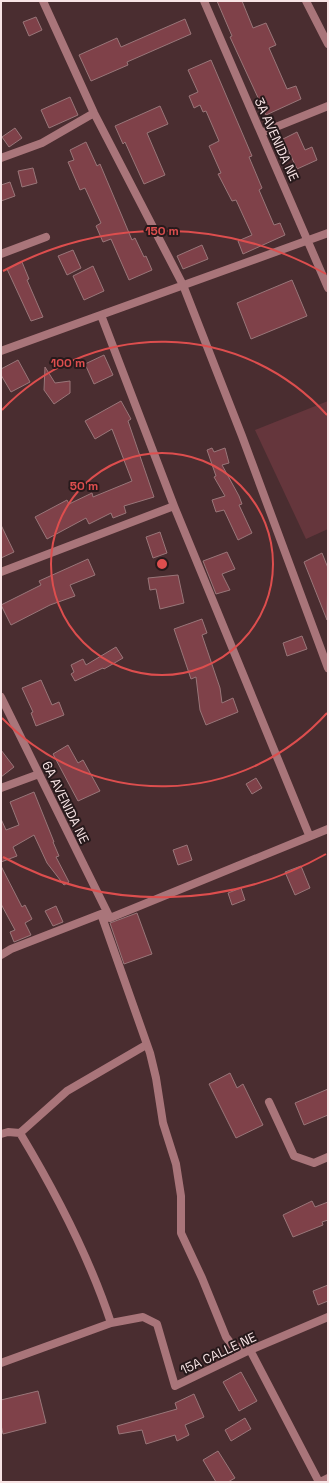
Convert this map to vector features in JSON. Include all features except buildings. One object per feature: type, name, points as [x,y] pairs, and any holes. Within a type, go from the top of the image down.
[{"type":"street","points":[[43,1],[94,113],[183,285],[242,436],[328,668]]},
{"type":"street","name":"3A AVENIDA NE","points":[[204,1],[328,288]]},
{"type":"street","points":[[306,1],[328,44]]},
{"type":"street","points":[[261,133],[328,106]]},
{"type":"street","points":[[1,158],[42,143],[94,113]]},
{"type":"street","points":[[1,351],[328,233]]},
{"type":"street","points":[[1,254],[46,237]]},
{"type":"street","points":[[101,314],[174,506],[310,835]]},
{"type":"street","points":[[1,572],[174,506]]},
{"type":"street","name":"6A AVENIDA NE","points":[[1,696],[110,918]]},
{"type":"street","points":[[1,788],[39,774]]},
{"type":"street","points":[[1,955],[11,949],[101,914],[110,918],[310,835],[328,829]]},
{"type":"street","points":[[101,914],[150,1053],[156,1078],[162,1123],[176,1164],[181,1196],[181,1233],[202,1278],[226,1337],[232,1345],[250,1350],[319,1482],[328,1478]]},
{"type":"street","points":[[1,1134],[8,1132],[20,1133],[67,1091],[146,1045]]},
{"type":"street","points":[[269,1102],[294,1156],[314,1163],[328,1157]]},
{"type":"street","points":[[20,1133],[49,1181],[77,1238],[111,1323]]},
{"type":"street","name":"15A CALLE NE","points":[[1,1363],[111,1323],[143,1318],[157,1324],[175,1386],[250,1350],[328,1317]]},
{"type":"shaded area","points":[[328,401],[328,529],[306,539],[255,430]]}]
